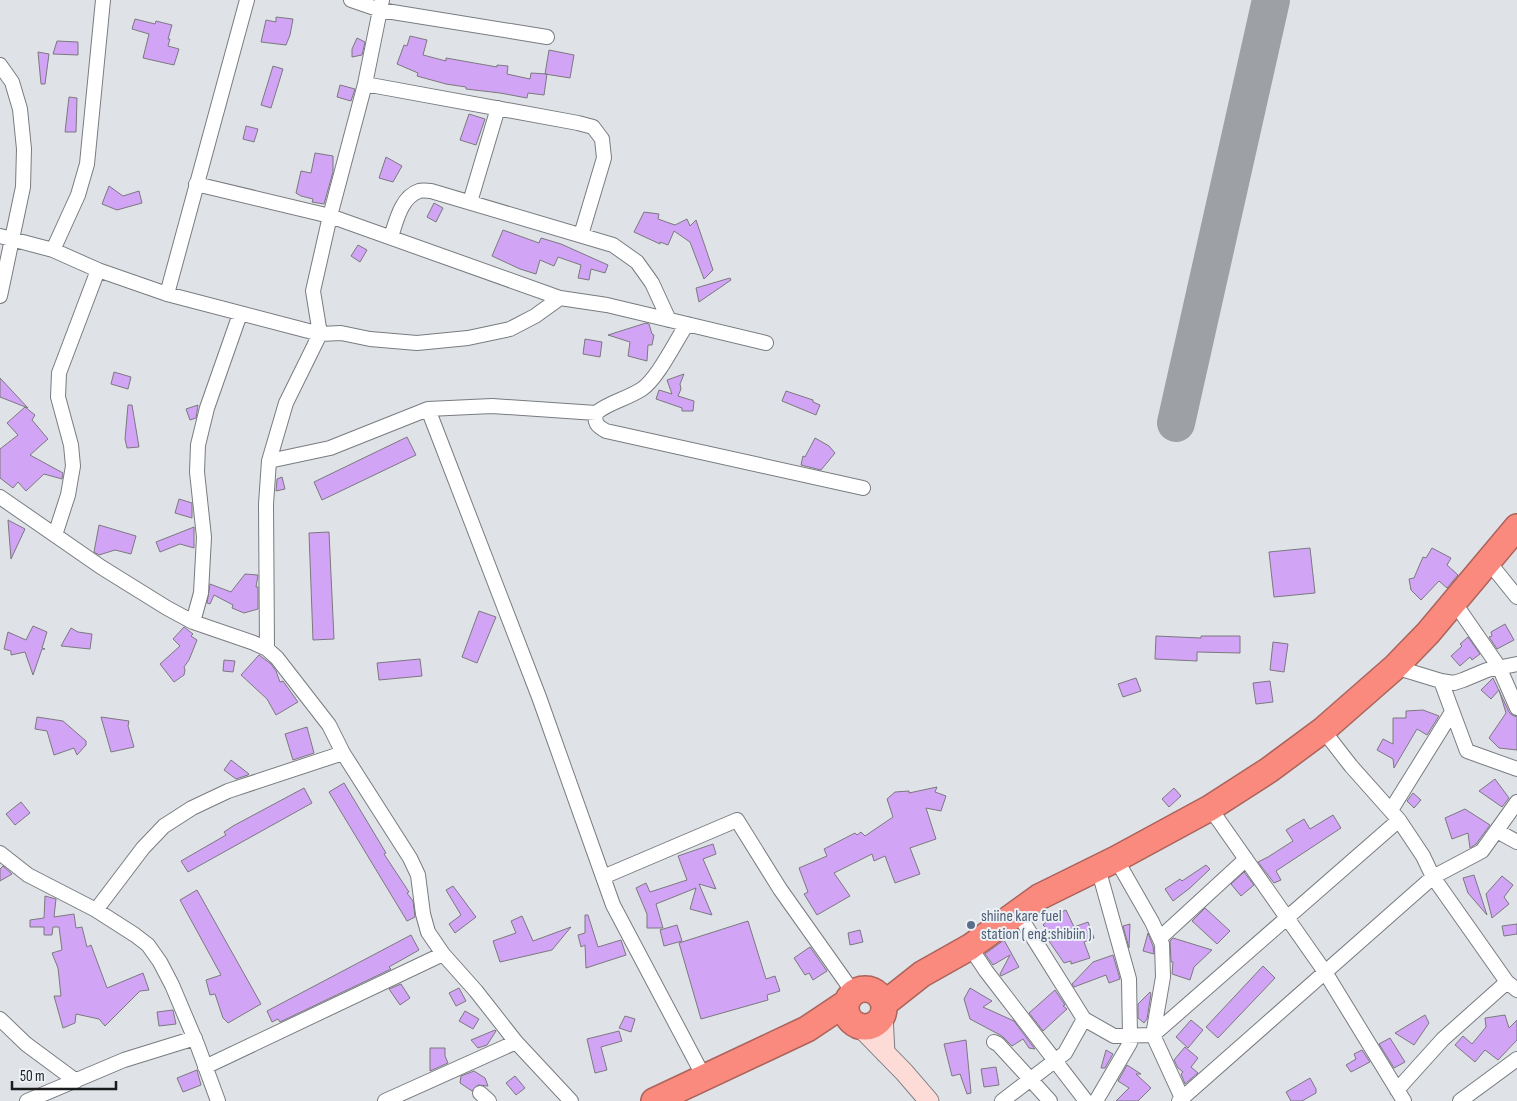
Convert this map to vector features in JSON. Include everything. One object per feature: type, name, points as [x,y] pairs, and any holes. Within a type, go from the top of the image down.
[{"type":"highway","points":[[662,1100],[808,1029],[864,1008],[970,946],[1038,897],[1107,864],[1210,808],[1269,770],[1323,730],[1395,667],[1428,633],[1517,528]]},
{"type":"street","points":[[53,250],[78,195],[87,164],[103,0]]},
{"type":"street","points":[[167,294],[246,0]]},
{"type":"street","points":[[351,0],[547,37]]},
{"type":"street","points":[[267,649],[266,504],[270,461],[286,403],[320,334],[313,291],[330,216],[365,84],[381,5]]},
{"type":"street","points":[[0,65],[12,82],[20,109],[24,149],[23,187],[6,238],[0,296]]},
{"type":"street","points":[[365,84],[593,127],[602,139],[604,158],[581,235]]},
{"type":"street","points":[[470,202],[498,108]]},
{"type":"street","points":[[196,184],[330,216],[560,298],[607,305],[766,344]]},
{"type":"street","points":[[390,237],[400,210],[408,198],[420,191],[431,191],[581,235],[613,246],[637,262],[652,283],[669,320]]},
{"type":"street","points":[[6,238],[53,250],[98,270],[167,294],[320,334],[340,333],[370,339],[417,343],[468,338],[510,329],[535,316],[560,298]]},
{"type":"street","points":[[55,535],[68,495],[73,466],[71,446],[58,397],[59,373],[98,270]]},
{"type":"street","points":[[193,622],[201,593],[204,537],[197,472],[198,445],[207,408],[240,314]]},
{"type":"street","points":[[687,324],[650,383],[629,397],[602,408],[596,413],[595,420],[598,427],[606,431],[863,488]]},
{"type":"street","points":[[270,461],[330,448],[428,409],[492,406],[596,413]]},
{"type":"street","points":[[428,409],[539,697],[613,905],[704,1078]]},
{"type":"street","points":[[0,497],[102,567],[193,622],[267,649],[288,670],[329,725],[343,753],[410,858],[418,875],[423,914],[428,932],[443,954],[476,991],[516,1042],[571,1101]]},
{"type":"street","points":[[1488,561],[1517,598]]},
{"type":"street","points":[[1454,602],[1499,667],[1517,708]]},
{"type":"street","points":[[1395,667],[1454,683],[1476,673],[1517,664]]},
{"type":"street","points":[[1441,681],[1467,751],[1517,769]]},
{"type":"street","points":[[1017,912],[1084,1019],[1114,1036],[1153,1035],[1287,918],[1395,815],[1452,712]]},
{"type":"street","points":[[1210,808],[1325,972],[1401,1095],[1443,1038],[1512,986],[1433,877],[1423,856],[1395,815],[1351,766],[1323,730]]},
{"type":"street","points":[[96,910],[143,848],[164,826],[192,808],[228,791],[343,753]]},
{"type":"street","points":[[1107,864],[1160,938],[1162,944],[1163,977],[1153,1035],[1180,1099],[1433,877],[1482,851],[1517,802]]},
{"type":"street","points":[[603,877],[737,820],[780,889],[864,1008],[885,1053],[928,1101]]},
{"type":"street","points":[[1497,831],[1517,842]]},
{"type":"street","points":[[0,853],[28,875],[96,910],[134,935],[152,951],[172,985],[195,1038],[218,1101]]},
{"type":"street","points":[[1160,938],[1246,858]]},
{"type":"street","points":[[1096,1101],[1130,1043],[1129,979],[1107,864]]},
{"type":"street","points":[[970,946],[986,971],[1086,1101]]},
{"type":"street","points":[[205,1067],[443,954]]},
{"type":"street","points":[[0,1019],[26,1044],[76,1081]]},
{"type":"street","points":[[1002,1101],[1065,1053],[1084,1019]]},
{"type":"street","points":[[27,1101],[124,1060],[195,1038]]},
{"type":"street","points":[[385,1101],[516,1042]]},
{"type":"street","points":[[994,1042],[998,1044],[1050,1101]]},
{"type":"street","points":[[1460,1101],[1517,1059]]},
{"type":"building","points":[[276,17],[293,19],[286,45],[261,42],[266,20],[276,22]]},
{"type":"building","points":[[135,19],[155,24],[156,21],[172,25],[168,46],[179,49],[174,65],[143,58],[149,34],[132,29]]},
{"type":"building","points":[[410,36],[427,40],[423,55],[446,61],[446,58],[497,67],[497,65],[508,66],[507,74],[530,79],[531,73],[547,74],[544,95],[528,93],[527,98],[466,89],[466,87],[417,76],[418,73],[397,64],[404,45],[407,46]]},
{"type":"building","points":[[357,38],[365,42],[362,55],[352,57],[352,49]]},
{"type":"building","points":[[57,41],[78,42],[78,55],[53,54]]},
{"type":"building","points":[[549,50],[574,55],[570,78],[545,74]]},
{"type":"building","points":[[38,52],[49,54],[45,84],[41,84]]},
{"type":"building","points":[[273,66],[283,69],[271,108],[261,105]]},
{"type":"building","points":[[340,85],[355,89],[351,101],[337,97]]},
{"type":"building","points":[[69,97],[77,98],[76,132],[65,132]]},
{"type":"building","points":[[469,114],[485,119],[476,145],[460,140]]},
{"type":"building","points":[[246,126],[258,129],[254,142],[243,139]]},
{"type":"building","points":[[315,153],[333,156],[333,172],[324,204],[312,202],[313,199],[296,193],[301,171],[311,173]]},
{"type":"building","points":[[386,157],[402,166],[393,182],[379,178]]},
{"type":"building","points":[[109,186],[123,196],[139,191],[142,203],[117,210],[102,204]]},
{"type":"building","points":[[434,203],[443,208],[436,222],[427,217]]},
{"type":"building","points":[[644,212],[659,214],[658,219],[675,225],[687,219],[690,226],[696,220],[713,270],[704,279],[690,242],[674,231],[668,245],[660,242],[660,244],[634,232]]},
{"type":"building","points":[[503,230],[539,243],[541,238],[561,244],[608,265],[605,273],[591,269],[589,280],[578,278],[581,265],[558,257],[554,266],[540,260],[536,274],[520,269],[492,256]]},
{"type":"building","points":[[358,245],[367,250],[360,262],[351,256]]},
{"type":"building","points":[[730,278],[731,280],[699,302],[696,288]]},
{"type":"building","points":[[646,323],[649,324],[654,335],[652,345],[648,345],[647,361],[628,356],[630,342],[608,335]]},
{"type":"building","points":[[585,339],[602,342],[600,357],[583,354]]},
{"type":"building","points":[[114,372],[131,377],[128,389],[111,384]]},
{"type":"building","points":[[684,374],[678,396],[694,401],[693,411],[682,411],[682,408],[656,399],[659,390],[672,394],[667,380]]},
{"type":"building","points":[[0,378],[28,408],[0,397]]},
{"type":"building","points":[[786,391],[813,400],[813,402],[820,405],[816,415],[782,401]]},
{"type":"building","points":[[128,405],[132,405],[139,447],[127,448],[125,439]]},
{"type":"building","points":[[198,405],[196,418],[190,420],[186,409]]},
{"type":"building","points":[[25,407],[35,415],[32,420],[48,439],[30,455],[63,473],[62,479],[44,474],[26,491],[18,482],[13,488],[0,478],[0,449],[18,435],[7,423]]},
{"type":"building","points":[[407,437],[416,455],[322,500],[314,482]]},
{"type":"building","points":[[815,438],[829,446],[835,453],[821,470],[801,465],[803,456],[805,457]]},
{"type":"building","points":[[282,477],[285,489],[276,491],[277,479]]},
{"type":"building","points":[[179,499],[192,503],[192,518],[175,513]]},
{"type":"building","points":[[8,520],[25,529],[11,559]]},
{"type":"building","points":[[99,525],[136,536],[131,554],[115,550],[99,555],[94,552]]},
{"type":"building","points":[[194,527],[194,548],[180,544],[160,552],[156,542]]},
{"type":"building","points":[[329,532],[334,639],[313,640],[309,533]]},
{"type":"building","points":[[1310,548],[1315,593],[1274,597],[1269,552]]},
{"type":"building","points":[[1432,548],[1451,558],[1447,565],[1458,575],[1447,588],[1439,581],[1421,600],[1411,590],[1409,579],[1414,578],[1423,557],[1426,558]]},
{"type":"building","points":[[245,574],[258,575],[256,587],[258,587],[258,609],[244,613],[232,608],[233,605],[214,595],[210,604],[207,603],[210,584],[231,592]]},
{"type":"building","points":[[479,611],[496,617],[477,663],[462,657]]},
{"type":"building","points":[[1505,624],[1514,640],[1497,649],[1489,637],[1492,636],[1491,632]]},
{"type":"building","points":[[33,626],[47,632],[42,648],[45,649],[42,649],[33,675],[25,652],[11,655],[11,651],[4,649],[8,632],[26,640]]},
{"type":"building","points":[[184,627],[197,640],[184,667],[184,675],[174,682],[160,664],[180,646],[173,639]]},
{"type":"building","points":[[71,628],[78,632],[92,634],[90,649],[61,646]]},
{"type":"building","points":[[1156,636],[1201,638],[1201,636],[1240,636],[1240,653],[1197,652],[1197,661],[1155,659]]},
{"type":"building","points":[[1468,637],[1480,654],[1472,660],[1470,657],[1460,666],[1451,656],[1462,646],[1460,644]]},
{"type":"building","points":[[1273,642],[1288,644],[1284,672],[1270,670]]},
{"type":"building","points":[[259,655],[271,664],[280,682],[283,681],[298,702],[276,715],[267,699],[241,675]]},
{"type":"building","points":[[420,659],[422,676],[379,680],[377,663]]},
{"type":"building","points":[[224,660],[235,661],[233,672],[223,671]]},
{"type":"building","points":[[1136,678],[1141,691],[1123,697],[1118,684]]},
{"type":"building","points":[[1493,678],[1499,690],[1491,699],[1481,690]]},
{"type":"building","points":[[1270,681],[1273,702],[1256,704],[1253,683]]},
{"type":"building","points":[[1500,692],[1509,712],[1517,717],[1517,750],[1499,748],[1489,738],[1506,713]]},
{"type":"building","points":[[1423,710],[1439,716],[1427,735],[1417,729],[1394,768],[1393,759],[1377,750],[1383,739],[1393,744],[1393,718],[1406,718],[1406,711]]},
{"type":"building","points":[[37,717],[63,721],[86,741],[86,745],[77,755],[74,748],[54,755],[47,731],[35,729]]},
{"type":"building","points":[[101,717],[129,721],[128,726],[134,747],[111,752]]},
{"type":"building","points":[[307,727],[314,753],[293,760],[285,734]]},
{"type":"building","points":[[231,760],[249,774],[236,779],[224,770]]},
{"type":"building","points":[[1495,779],[1509,798],[1502,807],[1479,791]]},
{"type":"building","points":[[344,783],[386,853],[384,854],[409,892],[407,893],[413,901],[415,917],[407,921],[329,792]]},
{"type":"building","points":[[937,787],[935,792],[946,796],[941,811],[926,808],[936,839],[910,848],[920,874],[895,883],[885,856],[874,861],[872,854],[834,873],[850,896],[817,915],[804,894],[808,892],[799,868],[827,856],[824,849],[855,833],[857,835],[861,832],[865,836],[893,817],[887,799],[895,792],[909,791],[909,793]]},
{"type":"building","points":[[304,788],[312,803],[188,872],[181,861],[226,835],[224,832],[233,826]]},
{"type":"building","points":[[1174,788],[1181,796],[1169,807],[1162,799]]},
{"type":"building","points":[[1413,793],[1421,800],[1414,808],[1407,801]]},
{"type":"building","points":[[21,802],[30,813],[15,825],[6,814]]},
{"type":"building","points":[[1465,809],[1490,825],[1476,844],[1470,848],[1468,833],[1452,839],[1445,818]]},
{"type":"building","points":[[1333,815],[1341,828],[1276,871],[1281,880],[1274,883],[1258,862],[1293,841],[1286,830],[1304,819],[1310,829]]},
{"type":"building","points":[[713,844],[716,854],[703,859],[716,889],[699,884],[712,915],[690,909],[696,888],[656,904],[663,928],[647,928],[647,914],[636,888],[646,883],[650,892],[687,880],[678,856]]},
{"type":"building","points":[[1206,865],[1210,869],[1173,901],[1165,889],[1180,879],[1182,881]]},
{"type":"building","points":[[3,866],[12,874],[0,881],[0,869]]},
{"type":"building","points":[[1244,872],[1254,885],[1241,896],[1231,884]]},
{"type":"building","points":[[1474,875],[1487,915],[1468,893],[1463,878]]},
{"type":"building","points":[[1502,876],[1513,885],[1504,897],[1509,904],[1492,918],[1486,894]]},
{"type":"building","points":[[453,886],[476,917],[455,933],[449,924],[461,915],[446,890]]},
{"type":"building","points":[[197,890],[261,1004],[228,1023],[223,1018],[215,994],[210,995],[206,980],[221,975],[180,900]]},
{"type":"building","points":[[45,896],[56,899],[54,917],[74,914],[76,928],[82,927],[87,947],[91,945],[107,988],[143,973],[149,990],[140,991],[105,1026],[99,1019],[76,1014],[75,1023],[63,1028],[54,996],[61,996],[58,968],[52,953],[62,950],[59,927],[53,927],[52,935],[44,935],[44,927],[30,927],[30,920],[44,918]]},
{"type":"building","points":[[1205,908],[1230,931],[1217,944],[1192,921]]},
{"type":"building","points":[[1066,910],[1074,927],[1088,922],[1094,938],[1084,942],[1090,958],[1071,964],[1071,961],[1064,963],[1049,941],[1055,936],[1043,925],[1050,917]]},
{"type":"building","points":[[585,915],[588,915],[598,947],[621,940],[626,955],[586,968],[585,945],[581,947],[578,935],[585,933]]},
{"type":"building","points":[[522,916],[533,941],[571,927],[552,950],[500,962],[493,941],[516,933],[511,921]]},
{"type":"building","points":[[748,921],[766,979],[775,976],[780,991],[767,995],[768,1000],[701,1019],[679,943]]},
{"type":"building","points":[[1130,924],[1129,948],[1123,926]]},
{"type":"building","points":[[1517,924],[1517,934],[1504,936],[1502,926]]},
{"type":"building","points":[[677,925],[682,941],[664,946],[660,930]]},
{"type":"building","points":[[860,930],[863,942],[850,945],[848,933]]},
{"type":"building","points":[[1148,933],[1153,946],[1154,954],[1143,951]]},
{"type":"building","points":[[411,935],[419,950],[389,967],[391,969],[280,1022],[278,1019],[272,1022],[267,1011]]},
{"type":"building","points":[[1173,938],[1212,950],[1194,967],[1190,980],[1172,974],[1173,962],[1171,962],[1170,941]]},
{"type":"building","points":[[1004,940],[1019,967],[1001,976],[1000,974],[1010,955],[993,965],[985,954]]},
{"type":"building","points":[[810,947],[827,971],[813,980],[809,973],[805,975],[794,958]]},
{"type":"building","points":[[1113,955],[1120,979],[1109,983],[1106,975],[1074,987],[1072,984],[1093,962]]},
{"type":"building","points":[[1263,966],[1275,978],[1218,1038],[1206,1027]]},
{"type":"building","points":[[401,984],[410,998],[400,1005],[389,989]]},
{"type":"building","points":[[459,988],[466,1001],[456,1006],[449,993]]},
{"type":"building","points":[[970,988],[992,1001],[983,1007],[1014,1021],[1035,1049],[1029,1048],[1023,1039],[1012,1046],[1002,1036],[970,1019],[964,999]]},
{"type":"building","points":[[1055,990],[1065,1005],[1063,1006],[1067,1009],[1043,1031],[1029,1013]]},
{"type":"building","points":[[1150,992],[1147,1019],[1144,1023],[1138,1018],[1138,1004]]},
{"type":"building","points":[[173,1010],[176,1024],[159,1026],[157,1012]]},
{"type":"building","points":[[465,1011],[479,1019],[473,1029],[459,1021]]},
{"type":"building","points":[[1425,1015],[1429,1023],[1414,1045],[1395,1033]]},
{"type":"building","points":[[1505,1015],[1509,1028],[1517,1020],[1517,1040],[1498,1060],[1485,1050],[1475,1062],[1455,1045],[1463,1036],[1472,1044],[1486,1027],[1485,1018]]},
{"type":"building","points":[[625,1016],[635,1019],[631,1032],[619,1028]]},
{"type":"building","points":[[1191,1020],[1203,1030],[1188,1048],[1176,1037]]},
{"type":"building","points":[[495,1030],[487,1045],[478,1048],[471,1040]]},
{"type":"building","points":[[619,1031],[622,1041],[601,1047],[607,1070],[595,1073],[587,1039]]},
{"type":"building","points":[[1390,1038],[1405,1062],[1394,1068],[1379,1044]]},
{"type":"building","points":[[966,1040],[971,1093],[967,1094],[960,1074],[952,1076],[944,1044]]},
{"type":"building","points":[[1185,1047],[1198,1058],[1191,1067],[1198,1073],[1185,1084],[1181,1074],[1183,1072],[1178,1068],[1174,1060]]},
{"type":"building","points":[[430,1048],[445,1048],[445,1056],[448,1063],[430,1071]]},
{"type":"building","points":[[1106,1050],[1113,1054],[1105,1068],[1101,1068]]},
{"type":"building","points":[[1362,1050],[1370,1062],[1351,1072],[1346,1065],[1356,1059],[1354,1054]]},
{"type":"building","points":[[1127,1065],[1141,1074],[1136,1074],[1151,1088],[1138,1101],[1116,1101],[1129,1088],[1118,1081]]},
{"type":"building","points":[[996,1067],[999,1085],[984,1087],[981,1069]]},
{"type":"building","points":[[197,1070],[201,1085],[183,1092],[177,1078]]},
{"type":"building","points":[[474,1071],[485,1078],[488,1086],[478,1085],[472,1091],[460,1083],[461,1076]]},
{"type":"building","points":[[515,1076],[525,1088],[516,1095],[506,1083]]},
{"type":"building","points":[[1310,1078],[1316,1093],[1302,1101],[1291,1101],[1286,1092]]},
{"type":"taxiway","points":[[1176,423],[1271,0]]},
{"type":"place","name":"shiine kare fuel station ( eng:shibiin )","points":[[971,925]]}]
